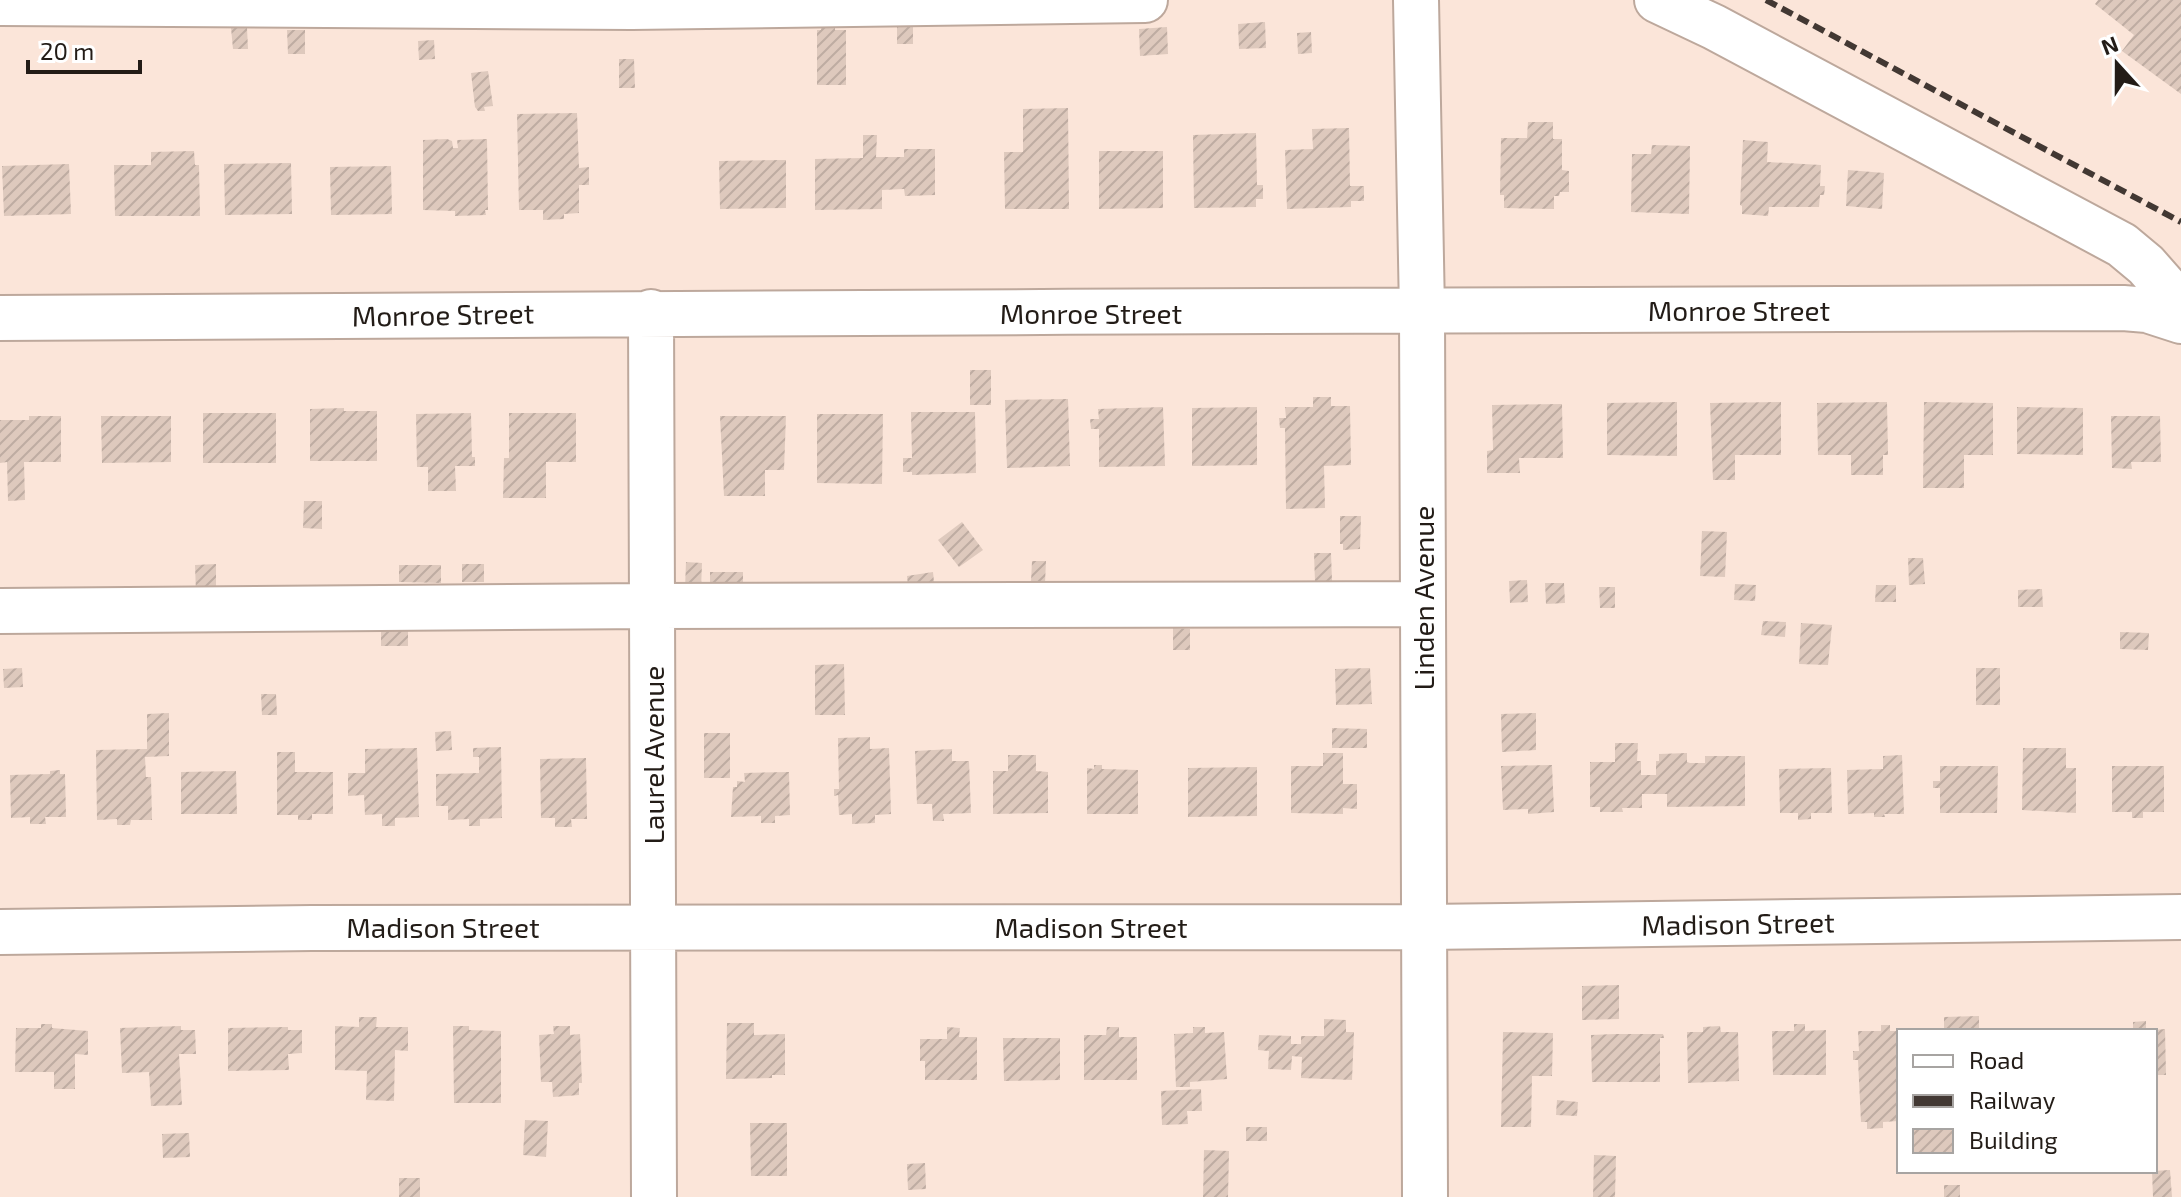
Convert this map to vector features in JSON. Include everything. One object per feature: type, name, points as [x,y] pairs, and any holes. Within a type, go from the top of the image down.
[{"type":"street","points":[[0,3],[632,7],[1145,0]]},
{"type":"street","name":"Linden Avenue","points":[[1416,0],[1422,311],[1425,1197]]},
{"type":"street","points":[[1657,0],[1714,27],[2122,245],[2146,265],[2181,305]]},
{"type":"street","name":"Monroe Street","points":[[0,318],[651,312],[2123,308],[2147,310],[2181,321]]},
{"type":"street","name":"Laurel Avenue","points":[[651,312],[654,1197]]},
{"type":"street","points":[[0,611],[1423,604]]},
{"type":"street","name":"Madison Street","points":[[0,932],[653,927],[1424,927],[2181,917]]},
{"type":"building","points":[[2098,0],[2181,0],[2181,94],[2122,51],[2134,35],[2095,4]]},
{"type":"building","points":[[821,16],[835,17],[835,30],[846,30],[846,85],[817,85],[817,30],[821,30]]},
{"type":"building","points":[[913,22],[913,44],[897,44],[897,23]]},
{"type":"building","points":[[1265,22],[1266,48],[1239,49],[1238,24]]},
{"type":"building","points":[[1167,27],[1168,54],[1140,56],[1139,29]]},
{"type":"building","points":[[231,28],[247,28],[248,49],[233,49]]},
{"type":"building","points":[[287,30],[305,30],[305,54],[288,54]]},
{"type":"building","points":[[1311,32],[1312,53],[1298,54],[1297,33]]},
{"type":"building","points":[[434,40],[435,59],[419,60],[418,41]]},
{"type":"building","points":[[619,59],[634,59],[635,88],[619,88]]},
{"type":"building","points":[[488,71],[493,106],[478,111],[471,73]]},
{"type":"building","points":[[1068,108],[1069,209],[1005,209],[1004,152],[1023,152],[1023,109]]},
{"type":"building","points":[[577,113],[579,168],[589,167],[589,185],[579,185],[579,213],[564,214],[564,219],[543,220],[543,210],[519,210],[517,114]]},
{"type":"building","points":[[1528,122],[1553,122],[1553,139],[1562,139],[1562,170],[1569,171],[1569,192],[1554,196],[1554,209],[1504,208],[1504,195],[1500,195],[1501,138],[1527,138]]},
{"type":"building","points":[[1349,128],[1350,186],[1364,186],[1364,201],[1351,201],[1351,207],[1287,209],[1285,150],[1313,149],[1312,129]]},
{"type":"building","points":[[1256,133],[1257,185],[1263,185],[1263,199],[1256,199],[1256,207],[1194,208],[1193,135]]},
{"type":"building","points":[[863,135],[877,135],[876,157],[904,157],[904,149],[935,149],[935,195],[905,196],[904,189],[882,190],[882,209],[815,210],[815,159],[863,158]]},
{"type":"building","points":[[487,139],[486,215],[455,216],[455,211],[423,210],[423,140],[452,141],[453,148],[458,148],[457,140]]},
{"type":"building","points":[[1743,140],[1768,142],[1767,162],[1821,165],[1820,186],[1825,186],[1819,207],[1769,207],[1768,216],[1742,214]]},
{"type":"building","points":[[1652,145],[1690,146],[1689,214],[1631,212],[1632,154],[1651,154]]},
{"type":"building","points":[[194,151],[195,165],[199,165],[200,216],[115,216],[114,165],[151,165],[151,152]]},
{"type":"building","points":[[1099,151],[1163,151],[1163,208],[1099,209]]},
{"type":"building","points":[[786,160],[786,208],[720,209],[719,161]]},
{"type":"building","points":[[291,163],[292,214],[225,215],[224,164]]},
{"type":"building","points":[[69,164],[71,214],[4,216],[2,166]]},
{"type":"building","points":[[391,166],[392,214],[331,215],[330,167]]},
{"type":"building","points":[[1848,170],[1884,173],[1882,209],[1846,206]]},
{"type":"building","points":[[970,370],[991,370],[991,405],[970,405]]},
{"type":"building","points":[[1313,397],[1331,397],[1331,406],[1350,406],[1351,465],[1324,466],[1325,508],[1286,509],[1285,428],[1280,428],[1279,418],[1286,418],[1285,407],[1313,407]]},
{"type":"building","points":[[1068,399],[1070,466],[1007,468],[1005,400]]},
{"type":"building","points":[[1677,402],[1677,456],[1607,455],[1607,403]]},
{"type":"building","points":[[1781,402],[1781,455],[1735,455],[1735,480],[1713,480],[1710,403]]},
{"type":"building","points":[[1887,402],[1888,455],[1883,455],[1883,475],[1851,475],[1851,455],[1818,455],[1817,403]]},
{"type":"building","points":[[1924,402],[1993,403],[1993,455],[1964,455],[1964,488],[1923,488]]},
{"type":"building","points":[[1562,404],[1563,458],[1519,458],[1520,473],[1487,473],[1487,451],[1493,450],[1492,405]]},
{"type":"building","points":[[1163,407],[1165,466],[1099,467],[1099,429],[1091,429],[1090,419],[1099,419],[1098,409]]},
{"type":"building","points":[[1257,407],[1257,465],[1192,466],[1192,408]]},
{"type":"building","points":[[2017,407],[2083,408],[2083,455],[2017,454]]},
{"type":"building","points":[[344,408],[344,411],[377,411],[377,461],[310,461],[310,409]]},
{"type":"building","points":[[911,412],[975,412],[976,473],[912,475],[912,472],[903,472],[903,458],[912,458]]},
{"type":"building","points":[[203,413],[276,413],[276,463],[203,463]]},
{"type":"building","points":[[471,413],[475,466],[455,466],[456,491],[428,491],[428,467],[417,467],[416,414]]},
{"type":"building","points":[[509,413],[576,413],[576,462],[546,462],[546,498],[503,498],[504,458],[509,458]]},
{"type":"building","points":[[817,414],[883,414],[882,484],[817,483]]},
{"type":"building","points":[[29,416],[61,416],[61,462],[24,462],[25,500],[8,501],[7,462],[0,463],[0,420],[29,420]]},
{"type":"building","points":[[101,416],[171,416],[171,462],[102,463]]},
{"type":"building","points":[[720,416],[786,416],[784,470],[765,470],[765,496],[724,496]]},
{"type":"building","points":[[2111,416],[2160,416],[2161,462],[2131,462],[2132,469],[2112,468]]},
{"type":"building","points":[[304,501],[322,501],[322,529],[303,528]]},
{"type":"building","points":[[1340,516],[1361,516],[1360,549],[1343,550],[1343,544],[1340,544]]},
{"type":"building","points":[[962,522],[983,550],[959,567],[938,540]]},
{"type":"building","points":[[1702,531],[1727,532],[1725,577],[1700,576]]},
{"type":"building","points":[[1314,553],[1331,553],[1332,581],[1315,582]]},
{"type":"building","points":[[1908,558],[1923,558],[1925,584],[1909,585]]},
{"type":"building","points":[[1032,561],[1046,561],[1045,583],[1031,582]]},
{"type":"building","points":[[686,562],[702,563],[701,590],[685,589]]},
{"type":"building","points":[[216,564],[216,593],[196,593],[195,565]]},
{"type":"building","points":[[462,564],[484,564],[484,582],[462,582]]},
{"type":"building","points":[[399,565],[441,565],[441,583],[399,582]]},
{"type":"building","points":[[710,572],[743,572],[743,592],[710,593]]},
{"type":"building","points":[[933,572],[935,592],[909,595],[907,576]]},
{"type":"building","points":[[1527,580],[1528,602],[1510,603],[1509,581]]},
{"type":"building","points":[[1545,583],[1564,583],[1565,603],[1546,604]]},
{"type":"building","points":[[1735,584],[1756,585],[1755,601],[1734,600]]},
{"type":"building","points":[[1876,585],[1896,585],[1896,602],[1875,602]]},
{"type":"building","points":[[1599,587],[1615,587],[1615,608],[1600,608]]},
{"type":"building","points":[[2042,589],[2043,607],[2018,607],[2018,590]]},
{"type":"building","points":[[1763,621],[1786,622],[1785,637],[1761,635]]},
{"type":"building","points":[[1801,623],[1832,625],[1828,665],[1799,664]]},
{"type":"building","points":[[381,626],[408,626],[408,646],[381,646]]},
{"type":"building","points":[[1173,628],[1190,629],[1190,650],[1173,650]]},
{"type":"building","points":[[2120,632],[2149,633],[2148,650],[2120,649]]},
{"type":"building","points":[[844,664],[845,715],[815,715],[815,665]]},
{"type":"building","points":[[22,668],[23,687],[4,688],[3,669]]},
{"type":"building","points":[[1370,668],[1372,704],[1336,705],[1335,669]]},
{"type":"building","points":[[1976,668],[2000,668],[2000,705],[1976,705]]},
{"type":"building","points":[[261,694],[276,694],[277,715],[262,715]]},
{"type":"building","points":[[169,713],[169,756],[145,757],[146,777],[151,777],[152,820],[131,820],[130,825],[117,825],[117,819],[97,820],[96,750],[147,749],[147,714]]},
{"type":"building","points":[[1536,713],[1536,750],[1502,752],[1501,714]]},
{"type":"building","points":[[1332,728],[1367,729],[1367,748],[1332,748]]},
{"type":"building","points":[[451,731],[452,750],[436,751],[435,732]]},
{"type":"building","points":[[704,733],[730,733],[730,778],[704,778]]},
{"type":"building","points":[[870,737],[870,749],[889,748],[891,814],[875,815],[875,823],[852,824],[852,814],[839,815],[838,795],[834,796],[834,789],[839,789],[838,738]]},
{"type":"building","points":[[1615,743],[1638,743],[1637,761],[1641,761],[1641,775],[1656,775],[1659,754],[1687,753],[1687,762],[1690,763],[1705,763],[1705,756],[1745,756],[1745,806],[1667,807],[1667,794],[1642,794],[1642,808],[1600,812],[1600,807],[1590,807],[1590,762],[1615,762]]},
{"type":"building","points":[[501,747],[502,818],[480,819],[480,826],[469,826],[469,819],[448,820],[448,806],[436,806],[436,774],[479,773],[479,757],[473,757],[473,748]]},
{"type":"building","points":[[417,748],[419,817],[395,818],[395,826],[382,826],[382,814],[365,815],[364,795],[348,796],[348,773],[365,773],[365,749]]},
{"type":"building","points":[[2023,748],[2066,748],[2066,768],[2076,768],[2076,813],[2022,810]]},
{"type":"building","points":[[952,749],[952,761],[969,761],[971,813],[943,814],[944,821],[933,821],[932,804],[917,804],[915,751]]},
{"type":"building","points":[[277,752],[295,752],[295,772],[333,772],[333,814],[312,814],[312,820],[298,820],[298,815],[277,815]]},
{"type":"building","points":[[1323,753],[1343,753],[1343,784],[1357,784],[1357,809],[1343,808],[1343,814],[1291,813],[1291,766],[1323,766]]},
{"type":"building","points":[[1008,755],[1036,755],[1036,771],[1048,772],[1048,813],[993,814],[993,771],[1008,771]]},
{"type":"building","points":[[1902,755],[1904,814],[1874,817],[1874,813],[1848,814],[1847,770],[1883,769],[1883,756]]},
{"type":"building","points":[[586,758],[587,819],[571,819],[572,827],[555,827],[555,818],[541,818],[540,759]]},
{"type":"building","points":[[1094,765],[1102,765],[1102,769],[1138,770],[1138,814],[1087,814],[1087,768],[1094,769]]},
{"type":"building","points":[[1552,765],[1554,812],[1528,814],[1528,809],[1503,810],[1501,766]]},
{"type":"building","points":[[1940,766],[1998,766],[1997,813],[1940,813],[1940,788],[1933,788],[1933,781],[1940,781]]},
{"type":"building","points":[[2112,766],[2164,766],[2164,812],[2143,812],[2143,818],[2132,818],[2132,812],[2112,812]]},
{"type":"building","points":[[1257,767],[1257,816],[1188,817],[1188,768]]},
{"type":"building","points":[[1831,768],[1832,813],[1811,813],[1811,819],[1798,820],[1798,813],[1780,813],[1779,769]]},
{"type":"building","points":[[60,770],[60,774],[65,774],[66,817],[45,817],[46,824],[30,824],[30,817],[11,818],[10,775],[50,774],[50,771]]},
{"type":"building","points":[[236,771],[237,814],[181,814],[181,772]]},
{"type":"building","points":[[789,772],[790,815],[775,816],[775,823],[761,823],[761,816],[731,817],[733,787],[737,787],[737,781],[745,782],[744,773]]},
{"type":"building","points":[[1619,985],[1619,1019],[1582,1020],[1582,986]]},
{"type":"building","points":[[1979,1016],[1979,1029],[1944,1029],[1944,1017]]},
{"type":"building","points":[[359,1017],[377,1017],[376,1027],[408,1027],[408,1051],[395,1050],[394,1101],[366,1100],[367,1071],[335,1070],[335,1026],[359,1027]]},
{"type":"building","points":[[1324,1019],[1346,1020],[1346,1032],[1354,1032],[1352,1080],[1301,1078],[1302,1057],[1292,1056],[1291,1070],[1268,1069],[1269,1051],[1258,1050],[1259,1035],[1291,1036],[1291,1044],[1301,1044],[1301,1036],[1324,1036]]},
{"type":"building","points":[[2146,1021],[2146,1029],[2133,1029],[2133,1022]]},
{"type":"building","points":[[727,1023],[754,1023],[754,1035],[785,1034],[785,1075],[726,1079]]},
{"type":"building","points":[[41,1024],[88,1031],[88,1055],[75,1054],[75,1089],[54,1089],[54,1072],[15,1072],[16,1028],[41,1028]]},
{"type":"building","points":[[1794,1024],[1805,1024],[1805,1031],[1826,1030],[1826,1075],[1773,1075],[1772,1031],[1794,1031]]},
{"type":"building","points":[[1881,1025],[1890,1025],[1890,1031],[1897,1031],[1897,1121],[1883,1122],[1883,1128],[1867,1129],[1867,1122],[1861,1122],[1858,1060],[1853,1060],[1853,1051],[1859,1051],[1858,1031],[1881,1031]]},
{"type":"building","points":[[181,1026],[181,1030],[195,1030],[196,1054],[179,1054],[182,1105],[151,1106],[149,1072],[122,1073],[120,1028]]},
{"type":"building","points":[[453,1026],[501,1031],[501,1103],[454,1103]]},
{"type":"building","points":[[553,1026],[570,1026],[570,1035],[580,1034],[582,1083],[579,1083],[579,1095],[553,1097],[552,1082],[541,1082],[539,1035],[554,1034]]},
{"type":"building","points":[[1720,1026],[1721,1032],[1738,1032],[1739,1081],[1688,1083],[1687,1032],[1703,1032],[1703,1027]]},
{"type":"building","points":[[288,1027],[288,1030],[302,1030],[302,1053],[288,1054],[289,1070],[228,1071],[228,1028]]},
{"type":"building","points":[[947,1027],[960,1028],[959,1037],[977,1037],[977,1080],[925,1080],[925,1061],[920,1061],[920,1039],[947,1039]]},
{"type":"building","points":[[1107,1027],[1119,1027],[1119,1037],[1137,1037],[1137,1080],[1084,1080],[1084,1035],[1106,1035]]},
{"type":"building","points":[[1193,1027],[1205,1027],[1205,1033],[1224,1032],[1227,1079],[1190,1082],[1190,1087],[1176,1087],[1174,1034],[1193,1033]]},
{"type":"building","points":[[2165,1029],[2166,1075],[2157,1075],[2157,1030]]},
{"type":"building","points":[[1503,1032],[1553,1033],[1552,1076],[1532,1076],[1531,1127],[1501,1127]]},
{"type":"building","points":[[1663,1034],[1664,1038],[1660,1038],[1660,1082],[1592,1082],[1591,1035]]},
{"type":"building","points":[[1003,1038],[1060,1038],[1060,1080],[1004,1081]]},
{"type":"building","points":[[1201,1089],[1202,1111],[1187,1111],[1188,1124],[1162,1125],[1161,1091]]},
{"type":"building","points":[[1557,1100],[1578,1102],[1577,1116],[1556,1115]]},
{"type":"building","points":[[525,1120],[548,1121],[546,1157],[523,1155]]},
{"type":"building","points":[[750,1123],[787,1123],[787,1176],[751,1176]]},
{"type":"building","points":[[1246,1127],[1267,1127],[1267,1141],[1246,1141]]},
{"type":"building","points":[[189,1133],[190,1157],[163,1158],[162,1134]]},
{"type":"building","points":[[1204,1150],[1229,1151],[1228,1197],[1203,1197]]},
{"type":"building","points":[[1594,1155],[1616,1156],[1615,1197],[1593,1197]]},
{"type":"building","points":[[925,1163],[926,1189],[908,1190],[907,1164]]},
{"type":"building","points":[[2170,1170],[2172,1197],[2153,1197],[2152,1173]]},
{"type":"building","points":[[399,1178],[420,1178],[420,1197],[399,1197]]},
{"type":"building","points":[[1944,1185],[1960,1185],[1960,1197],[1944,1197]]},
{"type":"railway","points":[[1766,0],[2181,222]]}]
